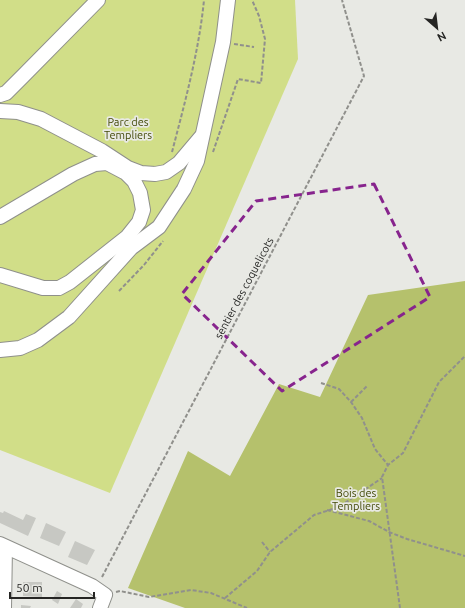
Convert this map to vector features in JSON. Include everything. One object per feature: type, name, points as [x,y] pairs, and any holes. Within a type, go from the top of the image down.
[{"type":"street","points":[[0,95],[6,93],[98,0]]},
{"type":"street","points":[[0,350],[20,348],[38,340],[69,317],[132,248],[159,227],[184,189],[197,161],[223,42],[226,2]]},
{"type":"street","points":[[0,111],[18,112],[41,120],[102,150],[128,168],[141,173],[155,174],[166,172],[179,163],[202,137]]},
{"type":"street","points":[[0,217],[73,174],[95,164],[107,163],[126,173],[134,181],[140,193],[143,210],[140,222],[127,237],[70,282],[59,288],[43,288],[0,275]]},
{"type":"street","points":[[4,608],[2,545],[92,586],[103,601]]},
{"type":"path","points":[[166,172],[194,64],[202,22],[204,0]]},
{"type":"path","name":"sentier des coquelicots","points":[[102,577],[364,76],[342,0]]},
{"type":"path","points":[[223,42],[254,47]]},
{"type":"path","points":[[225,598],[257,571],[270,552],[314,515],[339,506],[382,477],[388,465],[403,453],[439,382],[465,356]]},
{"type":"path","points":[[321,383],[339,389],[352,402],[362,418],[375,449],[388,465]]},
{"type":"path","points":[[352,402],[367,386]]},
{"type":"path","points":[[382,477],[400,608]]},
{"type":"path","points":[[326,510],[369,521],[389,532],[407,539],[465,556]]},
{"type":"path","points":[[262,542],[270,552]]},
{"type":"path","points":[[103,601],[120,591],[149,596],[191,590],[211,593],[247,608]]},
{"type":"highlighted area","points":[[374,184],[430,297],[282,391],[182,294],[256,201]]},
{"type":"green space","name":"Parc des Templiers","points":[[0,0],[295,0],[298,59],[110,493],[0,450]]},
{"type":"green space","name":"Bois des Templiers","points":[[465,281],[465,608],[185,608],[128,588],[188,451],[230,476],[279,384],[320,397],[368,295]]},
{"type":"building","points":[[4,511],[23,520],[26,514],[36,518],[28,536],[0,523],[0,512],[3,513]]},
{"type":"building","points":[[46,523],[66,532],[59,546],[40,538]]},
{"type":"building","points":[[75,541],[95,550],[87,565],[68,557]]},
{"type":"building","points":[[23,582],[42,582],[42,597],[23,596]]},
{"type":"building","points":[[57,591],[62,594],[58,604],[52,600]]},
{"type":"building","points":[[76,599],[83,604],[81,608],[70,608]]},
{"type":"building","points":[[21,605],[31,606],[30,608],[21,608]]}]
